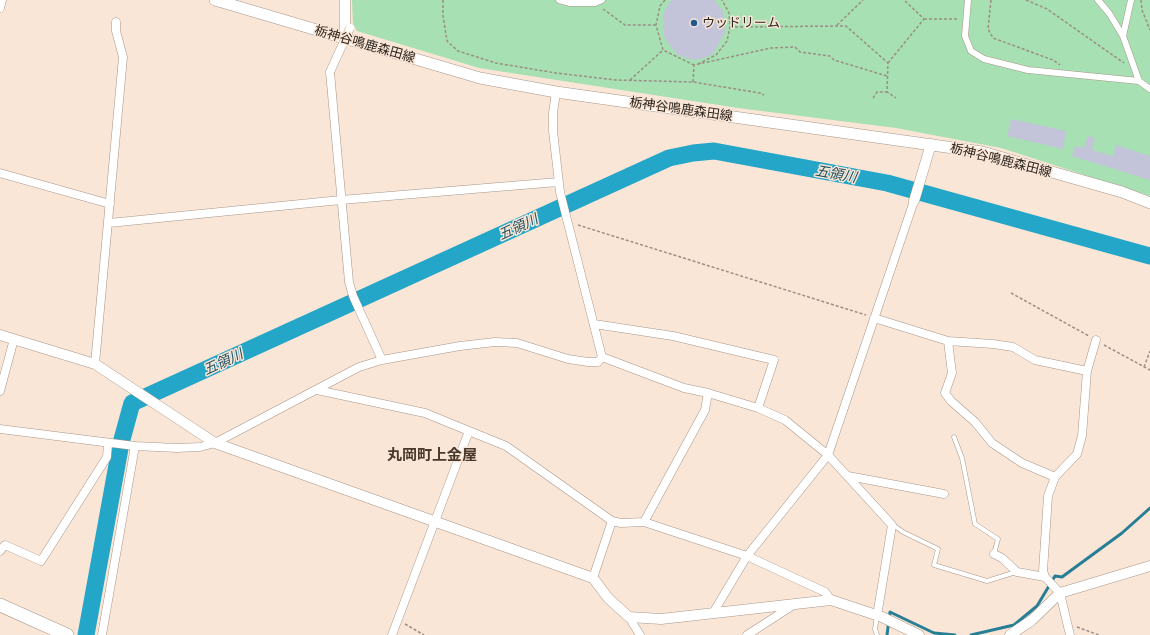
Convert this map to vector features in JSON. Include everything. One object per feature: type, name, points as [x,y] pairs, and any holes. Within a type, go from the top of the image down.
[{"type":"main road","name":"栃神谷鳴鹿森田線","points":[[215,0],[480,78],[556,92],[982,152],[1114,190],[1150,202]]},
{"type":"main road","points":[[0,605],[68,635]]},
{"type":"street","points":[[0,8],[2,0]]},
{"type":"street","points":[[345,0],[345,38]]},
{"type":"street","points":[[559,0],[570,3],[595,3],[602,0]]},
{"type":"street","points":[[968,0],[965,36],[971,51],[984,59],[1028,70],[1140,81]]},
{"type":"street","points":[[1098,0],[1123,36],[1140,81],[1150,89]]},
{"type":"street","points":[[1123,36],[1131,0]]},
{"type":"street","points":[[95,364],[123,57],[116,31],[116,22]]},
{"type":"street","points":[[345,38],[350,28],[330,72],[349,282],[353,296],[382,360]]},
{"type":"street","points":[[556,92],[553,113],[553,131],[558,182],[602,357]]},
{"type":"street","points":[[713,613],[747,556],[828,455],[914,201],[931,144]]},
{"type":"street","points":[[0,173],[110,204]]},
{"type":"street","points":[[109,223],[341,200],[558,182]]},
{"type":"street","points":[[874,318],[948,341],[1013,347],[1035,360],[1087,371]]},
{"type":"street","points":[[594,324],[673,336],[774,360],[758,408]]},
{"type":"street","points":[[0,335],[95,364],[215,443],[593,578],[608,598],[629,617],[640,635]]},
{"type":"street","points":[[0,391],[14,339]]},
{"type":"street","points":[[1070,635],[1060,593],[1045,577],[1043,571],[1048,496],[1055,477],[1077,454],[1082,436],[1087,371],[1096,340]]},
{"type":"street","points":[[948,341],[952,373],[946,393],[951,401],[975,422],[992,443],[1022,463],[1055,477]]},
{"type":"street","points":[[0,429],[135,446],[177,448],[215,443],[359,368],[382,360],[460,346],[496,342],[517,343],[588,362],[598,362],[602,357]]},
{"type":"street","points":[[602,357],[684,388],[708,393],[758,408],[786,420],[828,455],[891,523],[878,616]]},
{"type":"street","points":[[317,390],[425,413],[506,446],[612,521],[621,523],[644,522],[747,556],[825,592],[830,600]]},
{"type":"street","points":[[644,522],[705,410],[708,393]]},
{"type":"street","points":[[392,635],[469,431]]},
{"type":"street","points":[[0,551],[5,545],[41,561],[107,457],[108,443]]},
{"type":"street","points":[[102,635],[135,446]]},
{"type":"street","points":[[848,476],[944,494]]},
{"type":"street","points":[[593,578],[612,521]]},
{"type":"street","points":[[994,554],[1002,558],[1016,572],[1045,577]]},
{"type":"street","points":[[1010,635],[1032,620],[1060,593],[1150,566]]},
{"type":"street","points":[[629,617],[661,619],[830,600],[878,616],[920,635]]},
{"type":"street","points":[[747,635],[796,604]]},
{"type":"lane","points":[[954,437],[962,458],[975,524],[998,539],[994,554]]},
{"type":"lane","points":[[891,523],[903,532],[938,549],[934,564],[987,581],[1016,572]]},
{"type":"lane","points":[[877,635],[876,629],[878,616]]},
{"type":"path","points":[[443,0],[444,31],[447,41],[458,50],[496,63],[556,73],[630,80],[693,82],[760,93],[764,95]]},
{"type":"path","points":[[665,0],[660,6],[656,25],[663,50],[694,66],[764,49],[795,47],[800,52],[830,56],[834,60],[887,76]]},
{"type":"path","points":[[694,66],[716,55],[727,41],[730,28],[729,13],[722,0]]},
{"type":"path","points":[[837,26],[863,0]]},
{"type":"path","points":[[904,0],[924,19],[966,19]]},
{"type":"path","points":[[991,0],[988,29],[994,38],[1053,60],[1060,65],[1062,73]]},
{"type":"path","points":[[1026,0],[1047,10],[1135,70]]},
{"type":"path","points":[[1142,0],[1142,10],[1150,30]]},
{"type":"path","points":[[595,3],[625,25],[656,25]]},
{"type":"path","points":[[887,92],[888,63],[924,19]]},
{"type":"path","points":[[730,28],[846,26],[888,63]]},
{"type":"path","points":[[630,80],[663,50]]},
{"type":"path","points":[[693,82],[694,66]]},
{"type":"path","points":[[873,98],[877,92],[887,92],[896,98]]},
{"type":"path","points":[[569,223],[625,239],[874,318]]},
{"type":"path","points":[[1011,293],[1150,370]]},
{"type":"path","points":[[1144,367],[1150,351]]},
{"type":"path","points":[[398,621],[424,635]]},
{"type":"path","points":[[1068,624],[1099,635]]},
{"type":"green space","points":[[352,0],[1150,0],[1150,196],[1001,148],[896,128],[738,108],[479,68],[357,31],[353,24]]},
{"type":"building","name":"ウッドリーム","points":[[671,0],[714,0],[723,11],[725,32],[713,54],[704,58],[693,60],[678,55],[670,46],[664,36],[663,14]]},
{"type":"building","points":[[1011,119],[1066,131],[1063,149],[1007,136]]},
{"type":"building","points":[[1088,136],[1095,138],[1092,150],[1113,156],[1116,145],[1150,156],[1150,180],[1072,156],[1075,146],[1084,148]]},
{"type":"waterway","name":"五領川","points":[[86,635],[121,443],[132,403],[669,158],[693,153],[714,151],[887,183],[1150,256]]},
{"type":"waterway","points":[[971,635],[1014,625],[1037,606],[1055,576],[1062,577],[1122,533],[1150,508]]},
{"type":"waterway","points":[[887,635],[890,612],[934,633],[955,635]]},
{"type":"place","name":"ウッドリーム","points":[[694,23]]},
{"type":"district","name":"丸岡町上金屋","points":[[432,455]]}]
